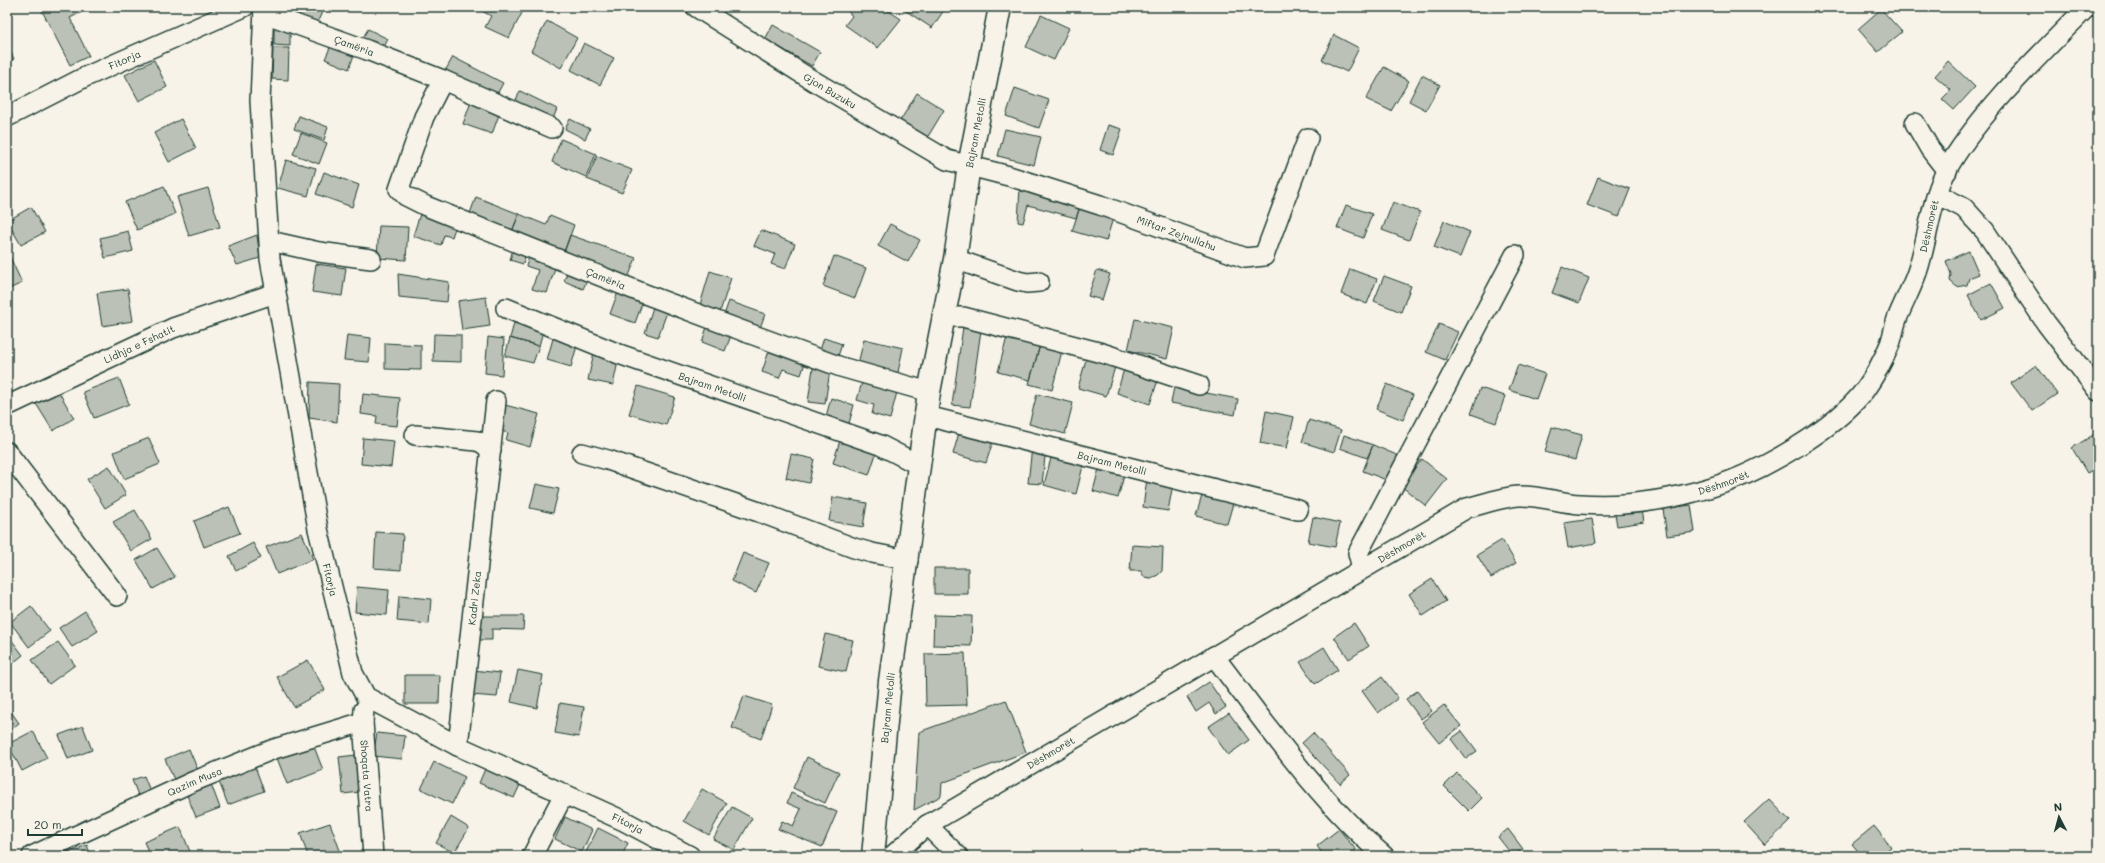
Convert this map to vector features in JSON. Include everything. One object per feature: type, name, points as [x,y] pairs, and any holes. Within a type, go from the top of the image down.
[{"type":"main road","name":"Bajram Metolli","points":[[873,856],[890,681],[908,560],[929,392],[942,318],[955,259],[969,166],[1000,7]]},
{"type":"street","name":"Fitorja","points":[[7,117],[85,77],[244,7]]},
{"type":"street","name":"Gjon Buzuku","points":[[696,7],[812,80],[947,160],[969,166]]},
{"type":"street","name":"Dëshmorët","points":[[892,856],[927,825],[1362,568],[1467,508],[1519,496],[1580,504],[1621,504],[1648,501],[1713,487],[1744,475],[1791,450],[1835,420],[1855,402],[1878,368],[1919,268],[1937,194],[1947,171],[1976,127],[2087,7]]},
{"type":"street","name":"Fitorja","points":[[264,10],[260,101],[264,184],[270,241],[270,260],[318,529],[353,673],[366,697],[458,746],[624,821],[690,856]]},
{"type":"street","name":"Çamëria","points":[[264,10],[443,80],[552,128]]},
{"type":"street","name":"Çamëria","points":[[443,80],[424,117],[399,189],[406,196],[515,242],[736,328],[841,367],[929,392]]},
{"type":"street","points":[[1915,123],[1930,149],[1947,171]]},
{"type":"street","name":"Miftar Zejnullahu","points":[[969,166],[1009,176],[1100,205],[1245,258],[1264,256],[1308,138]]},
{"type":"street","name":"Dëshmorët","points":[[1937,194],[1964,208],[1985,230],[2046,323],[2098,391]]},
{"type":"street","points":[[270,241],[319,252],[371,259]]},
{"type":"street","points":[[1362,568],[1358,552],[1515,255]]},
{"type":"street","points":[[955,259],[1018,281],[1027,283],[1039,282]]},
{"type":"street","name":"Lidhja e Fshatit","points":[[7,406],[174,328],[275,293]]},
{"type":"street","name":"Bajram Metolli","points":[[506,308],[619,354],[880,446],[919,466]]},
{"type":"street","points":[[942,318],[963,316],[1079,347],[1199,384]]},
{"type":"street","name":"Kadri Zeka","points":[[458,746],[496,402]]},
{"type":"street","name":"Bajram Metolli","points":[[927,416],[1298,510]]},
{"type":"street","points":[[415,435],[477,441],[491,450]]},
{"type":"street","points":[[7,452],[117,596]]},
{"type":"street","points":[[582,453],[608,460],[760,512],[854,548],[908,560]]},
{"type":"street","points":[[1214,656],[1308,779],[1350,826],[1384,856]]},
{"type":"street","name":"Shoqata Vatra","points":[[366,697],[363,722],[373,856]]},
{"type":"street","name":"Qazim Musa","points":[[32,856],[192,782],[274,749],[363,722]]},
{"type":"street","points":[[532,856],[564,794]]},
{"type":"street","points":[[927,825],[958,856]]},
{"type":"building","points":[[40,7],[92,7],[70,18],[89,56],[70,65]]},
{"type":"building","points":[[283,7],[316,7],[323,10],[317,23]]},
{"type":"building","points":[[484,7],[524,9],[509,38],[485,27],[491,16],[482,11]]},
{"type":"building","points":[[850,7],[883,7],[901,19],[878,48],[845,25],[852,16],[847,10]]},
{"type":"building","points":[[900,7],[946,7],[932,28]]},
{"type":"building","points":[[1881,9],[1902,32],[1878,52],[1858,29]]},
{"type":"building","points":[[1041,15],[1069,28],[1054,60],[1026,47]]},
{"type":"building","points":[[547,21],[577,38],[561,68],[531,51]]},
{"type":"building","points":[[274,23],[290,24],[290,46],[274,45]]},
{"type":"building","points":[[773,25],[820,52],[812,66],[765,39]]},
{"type":"building","points":[[368,29],[388,39],[383,49],[362,39]]},
{"type":"building","points":[[1334,35],[1359,48],[1347,72],[1322,60]]},
{"type":"building","points":[[332,43],[355,52],[349,69],[325,59]]},
{"type":"building","points":[[584,43],[614,58],[600,85],[571,70]]},
{"type":"building","points":[[7,44],[14,59],[7,62]]},
{"type":"building","points":[[273,48],[289,48],[288,80],[272,79]]},
{"type":"building","points":[[453,57],[503,83],[495,98],[444,73]]},
{"type":"building","points":[[154,60],[167,87],[139,101],[125,75]]},
{"type":"building","points":[[1948,61],[1975,87],[1954,110],[1942,99],[1951,90],[1935,76]]},
{"type":"building","points":[[1384,67],[1409,81],[1391,111],[1366,99]]},
{"type":"building","points":[[1422,75],[1440,85],[1426,110],[1409,101]]},
{"type":"building","points":[[1015,88],[1049,100],[1039,128],[1006,116]]},
{"type":"building","points":[[520,91],[557,109],[552,121],[514,104]]},
{"type":"building","points":[[917,93],[944,110],[927,138],[900,121]]},
{"type":"building","points":[[471,102],[500,112],[492,134],[463,124]]},
{"type":"building","points":[[299,116],[328,127],[324,140],[294,129]]},
{"type":"building","points":[[181,119],[196,148],[169,162],[154,133]]},
{"type":"building","points":[[570,119],[590,129],[585,139],[565,129]]},
{"type":"building","points":[[1108,125],[1122,129],[1113,155],[1100,150]]},
{"type":"building","points":[[1005,129],[1041,137],[1034,165],[998,156]]},
{"type":"building","points":[[301,133],[327,143],[319,164],[293,154]]},
{"type":"building","points":[[561,139],[596,154],[586,177],[552,162]]},
{"type":"building","points":[[597,156],[632,170],[622,193],[587,179]]},
{"type":"building","points":[[286,160],[316,168],[308,196],[278,188]]},
{"type":"building","points":[[324,172],[359,185],[352,207],[316,194]]},
{"type":"building","points":[[1598,177],[1630,189],[1619,217],[1587,205]]},
{"type":"building","points":[[164,186],[175,214],[137,230],[125,202]]},
{"type":"building","points":[[1020,187],[1081,204],[1076,218],[1028,205],[1023,223],[1018,222]]},
{"type":"building","points":[[208,188],[220,227],[189,236],[177,197]]},
{"type":"building","points":[[476,197],[519,214],[511,234],[469,216]]},
{"type":"building","points":[[1393,202],[1420,212],[1409,240],[1382,230]]},
{"type":"building","points":[[1081,204],[1114,215],[1106,241],[1072,231]]},
{"type":"building","points":[[1346,205],[1372,214],[1363,238],[1337,228]]},
{"type":"building","points":[[31,207],[45,232],[21,245],[7,221]]},
{"type":"building","points":[[420,214],[456,225],[452,237],[444,235],[441,245],[413,236]]},
{"type":"building","points":[[519,214],[546,225],[550,215],[574,225],[563,255],[511,234]]},
{"type":"building","points":[[1444,221],[1470,232],[1460,257],[1434,247]]},
{"type":"building","points":[[890,224],[920,240],[908,262],[878,246]]},
{"type":"building","points":[[379,226],[408,227],[406,260],[377,258]]},
{"type":"building","points":[[761,230],[795,244],[785,269],[771,264],[775,254],[754,246]]},
{"type":"building","points":[[128,231],[133,251],[105,258],[100,238]]},
{"type":"building","points":[[257,235],[260,258],[237,265],[228,246]]},
{"type":"building","points":[[570,235],[636,258],[628,278],[563,255]]},
{"type":"building","points":[[513,249],[526,253],[523,264],[510,260]]},
{"type":"building","points":[[1969,251],[1979,274],[1969,278],[1967,285],[1957,287],[1950,281],[1951,274],[1946,261]]},
{"type":"building","points":[[9,255],[22,283],[7,290],[7,256]]},
{"type":"building","points":[[834,256],[866,268],[855,298],[823,286]]},
{"type":"building","points":[[529,257],[556,265],[547,293],[532,289],[538,270],[526,266]]},
{"type":"building","points":[[316,264],[346,268],[342,296],[312,292]]},
{"type":"building","points":[[1562,267],[1589,278],[1579,303],[1552,293]]},
{"type":"building","points":[[1350,269],[1377,279],[1367,304],[1341,294]]},
{"type":"building","points":[[568,270],[588,278],[583,289],[564,281]]},
{"type":"building","points":[[1097,270],[1110,274],[1102,300],[1088,296]]},
{"type":"building","points":[[710,271],[731,278],[720,312],[700,305]]},
{"type":"building","points":[[398,274],[449,282],[447,302],[399,297]]},
{"type":"building","points":[[1384,276],[1411,286],[1401,312],[1374,301]]},
{"type":"building","points":[[1991,283],[2005,308],[1981,320],[1968,295]]},
{"type":"building","points":[[128,289],[133,321],[102,326],[97,293]]},
{"type":"building","points":[[618,292],[643,301],[635,323],[610,314]]},
{"type":"building","points":[[486,297],[490,326],[462,330],[458,301]]},
{"type":"building","points":[[729,301],[765,314],[760,328],[724,315]]},
{"type":"building","points":[[653,307],[667,312],[658,337],[645,333]]},
{"type":"building","points":[[1135,319],[1174,328],[1167,359],[1128,350]]},
{"type":"building","points":[[514,323],[543,331],[539,346],[510,338]]},
{"type":"building","points":[[708,324],[732,333],[725,351],[702,342]]},
{"type":"building","points":[[1439,324],[1458,332],[1445,360],[1426,352]]},
{"type":"building","points":[[963,327],[981,330],[970,407],[952,405]]},
{"type":"building","points":[[434,334],[461,335],[461,362],[433,361]]},
{"type":"building","points":[[347,335],[371,338],[369,362],[344,360]]},
{"type":"building","points":[[554,335],[578,342],[571,367],[547,360]]},
{"type":"building","points":[[488,337],[504,339],[502,375],[485,373]]},
{"type":"building","points":[[1007,337],[1040,345],[1030,380],[998,372]]},
{"type":"building","points":[[510,338],[539,346],[533,363],[505,356]]},
{"type":"building","points":[[824,338],[842,344],[838,356],[820,350]]},
{"type":"building","points":[[864,339],[903,348],[897,377],[857,368]]},
{"type":"building","points":[[385,343],[421,345],[421,370],[385,369]]},
{"type":"building","points":[[1040,345],[1062,351],[1052,390],[1029,384]]},
{"type":"building","points":[[770,348],[806,360],[801,375],[783,369],[779,378],[762,372]]},
{"type":"building","points":[[594,352],[619,357],[613,385],[588,380]]},
{"type":"building","points":[[1087,356],[1116,364],[1106,396],[1078,388]]},
{"type":"building","points":[[1518,365],[1545,374],[1536,399],[1509,390]]},
{"type":"building","points":[[2036,365],[2057,394],[2032,411],[2011,383]]},
{"type":"building","points":[[813,368],[830,370],[825,404],[808,402]]},
{"type":"building","points":[[1124,369],[1158,380],[1150,404],[1117,393]]},
{"type":"building","points":[[119,378],[129,404],[94,418],[83,392]]},
{"type":"building","points":[[310,382],[339,384],[337,422],[309,418]]},
{"type":"building","points":[[862,382],[897,392],[890,419],[872,414],[874,405],[857,400]]},
{"type":"building","points":[[1387,384],[1413,395],[1403,420],[1376,409]]},
{"type":"building","points":[[638,386],[675,397],[666,425],[629,414]]},
{"type":"building","points":[[1174,387],[1238,399],[1235,415],[1171,403]]},
{"type":"building","points":[[1480,388],[1505,396],[1496,423],[1471,414]]},
{"type":"building","points":[[57,389],[74,418],[53,431],[35,402]]},
{"type":"building","points":[[363,394],[400,398],[397,426],[376,424],[377,416],[361,414]]},
{"type":"building","points":[[1037,394],[1073,403],[1065,434],[1029,424]]},
{"type":"building","points":[[831,398],[854,405],[848,427],[825,420]]},
{"type":"building","points":[[505,405],[539,414],[530,447],[506,440],[508,433],[498,430]]},
{"type":"building","points":[[1266,411],[1294,417],[1287,448],[1260,443]]},
{"type":"building","points":[[1309,420],[1341,430],[1334,452],[1302,442]]},
{"type":"building","points":[[1552,427],[1582,435],[1575,460],[1545,452]]},
{"type":"building","points":[[960,429],[994,438],[986,463],[953,454]]},
{"type":"building","points":[[2098,432],[2098,467],[2087,473],[2072,448]]},
{"type":"building","points":[[1344,435],[1373,445],[1367,458],[1340,448]]},
{"type":"building","points":[[841,437],[878,448],[869,475],[833,463]]},
{"type":"building","points":[[149,438],[160,464],[124,479],[114,452]]},
{"type":"building","points":[[363,438],[394,441],[391,467],[361,464]]},
{"type":"building","points":[[1373,445],[1399,456],[1389,481],[1363,471]]},
{"type":"building","points":[[1032,447],[1046,448],[1042,484],[1028,483]]},
{"type":"building","points":[[791,454],[814,459],[809,483],[786,478]]},
{"type":"building","points":[[1052,454],[1084,462],[1076,494],[1044,485]]},
{"type":"building","points":[[1422,459],[1447,479],[1426,506],[1401,486]]},
{"type":"building","points":[[1100,465],[1125,472],[1118,498],[1093,491]]},
{"type":"building","points":[[109,466],[126,495],[105,508],[87,479]]},
{"type":"building","points":[[1147,479],[1173,484],[1168,511],[1143,507]]},
{"type":"building","points":[[536,484],[559,489],[553,513],[530,508]]},
{"type":"building","points":[[1203,492],[1234,500],[1227,524],[1196,516]]},
{"type":"building","points":[[833,497],[867,503],[863,527],[829,521]]},
{"type":"building","points":[[1691,505],[1695,532],[1667,536],[1663,509]]},
{"type":"building","points":[[229,507],[240,533],[204,547],[194,521]]},
{"type":"building","points":[[135,510],[152,539],[131,551],[113,522]]},
{"type":"building","points":[[1642,510],[1644,522],[1617,526],[1615,514]]},
{"type":"building","points":[[1313,517],[1340,523],[1335,547],[1308,542]]},
{"type":"building","points":[[1592,519],[1596,543],[1568,548],[1564,523]]},
{"type":"building","points":[[376,532],[403,534],[401,570],[374,568]]},
{"type":"building","points":[[302,533],[313,559],[277,574],[266,547]]},
{"type":"building","points":[[1502,540],[1516,563],[1491,578],[1477,555]]},
{"type":"building","points":[[253,543],[261,558],[236,571],[229,556]]},
{"type":"building","points":[[1132,545],[1163,547],[1162,571],[1158,575],[1151,578],[1144,577],[1141,571],[1130,571]]},
{"type":"building","points":[[157,548],[175,577],[153,589],[136,560]]},
{"type":"building","points":[[743,553],[769,563],[756,593],[732,581]]},
{"type":"building","points":[[934,568],[968,568],[968,594],[934,594]]},
{"type":"building","points":[[1432,579],[1446,601],[1423,616],[1409,594]]},
{"type":"building","points":[[357,587],[389,590],[387,615],[355,612]]},
{"type":"building","points":[[399,596],[431,599],[429,624],[397,621]]},
{"type":"building","points":[[31,606],[50,631],[29,647],[10,622]]},
{"type":"building","points":[[85,611],[98,631],[72,647],[59,628]]},
{"type":"building","points":[[934,615],[972,616],[971,646],[933,645]]},
{"type":"building","points":[[479,616],[524,616],[523,630],[492,629],[492,640],[479,640]]},
{"type":"building","points":[[1354,623],[1369,646],[1349,659],[1334,637]]},
{"type":"building","points":[[7,634],[23,655],[7,668]]},
{"type":"building","points":[[825,634],[853,640],[846,672],[818,666]]},
{"type":"building","points":[[58,642],[75,665],[49,684],[32,660]]},
{"type":"building","points":[[1324,647],[1338,670],[1315,684],[1300,662]]},
{"type":"building","points":[[965,653],[967,705],[926,706],[925,654]]},
{"type":"building","points":[[308,660],[325,690],[294,707],[277,677]]},
{"type":"building","points":[[473,670],[500,673],[497,697],[471,695]]},
{"type":"building","points":[[518,670],[543,675],[537,708],[511,702]]},
{"type":"building","points":[[405,675],[440,675],[439,704],[405,704]]},
{"type":"building","points":[[1382,677],[1398,698],[1378,713],[1362,691]]},
{"type":"building","points":[[1209,682],[1226,707],[1216,714],[1209,703],[1196,712],[1187,697]]},
{"type":"building","points":[[1417,691],[1432,711],[1421,719],[1406,699]]},
{"type":"building","points":[[744,696],[772,705],[761,739],[732,728]]},
{"type":"building","points":[[1006,700],[1026,752],[942,783],[941,796],[914,810],[919,732]]},
{"type":"building","points":[[560,703],[584,707],[579,737],[555,733]]},
{"type":"building","points":[[1444,705],[1461,726],[1439,743],[1422,722]]},
{"type":"building","points":[[7,706],[19,723],[7,732]]},
{"type":"building","points":[[1229,713],[1249,740],[1228,755],[1208,727]]},
{"type":"building","points":[[83,726],[92,750],[68,759],[59,735]]},
{"type":"building","points":[[33,731],[47,758],[22,771],[8,744]]},
{"type":"building","points":[[1462,731],[1477,751],[1466,759],[1451,739]]},
{"type":"building","points":[[377,733],[405,736],[402,759],[373,756]]},
{"type":"building","points":[[1313,733],[1350,775],[1340,784],[1302,743]]},
{"type":"building","points":[[313,744],[323,770],[287,784],[277,758]]},
{"type":"building","points":[[189,749],[199,773],[175,782],[165,759]]},
{"type":"building","points":[[356,755],[360,792],[343,794],[339,757]]},
{"type":"building","points":[[807,757],[839,772],[825,803],[793,788]]},
{"type":"building","points":[[434,762],[465,777],[452,804],[421,789]]},
{"type":"building","points":[[254,764],[264,791],[228,805],[218,779]]},
{"type":"building","points":[[485,769],[520,785],[514,798],[479,783]]},
{"type":"building","points":[[1457,773],[1482,798],[1469,811],[1444,786]]},
{"type":"building","points":[[144,776],[150,791],[138,795],[132,780]]},
{"type":"building","points":[[211,784],[220,808],[196,817],[186,793]]},
{"type":"building","points":[[702,789],[727,803],[709,835],[684,821]]},
{"type":"building","points":[[791,793],[837,812],[822,847],[778,829],[782,821],[793,826],[801,809],[787,803]]},
{"type":"building","points":[[1769,799],[1790,821],[1765,845],[1744,822]]},
{"type":"building","points":[[732,807],[752,818],[734,850],[713,839]]},
{"type":"building","points":[[451,817],[469,828],[454,853],[436,843]]},
{"type":"building","points":[[565,817],[592,830],[582,852],[555,839]]},
{"type":"building","points":[[330,823],[342,856],[308,856],[300,833]]},
{"type":"building","points":[[1874,826],[1891,847],[1880,856],[1862,856],[1852,844]]},
{"type":"building","points":[[180,827],[191,854],[185,856],[150,856],[144,842]]},
{"type":"building","points":[[598,828],[628,843],[622,856],[589,856],[585,854]]},
{"type":"building","points":[[1339,829],[1356,850],[1348,856],[1324,856],[1317,846]]},
{"type":"building","points":[[1508,829],[1523,849],[1513,856],[1498,837]]},
{"type":"building","points":[[87,845],[91,856],[62,855]]},
{"type":"building","points":[[777,850],[801,854],[801,856],[775,856]]}]
